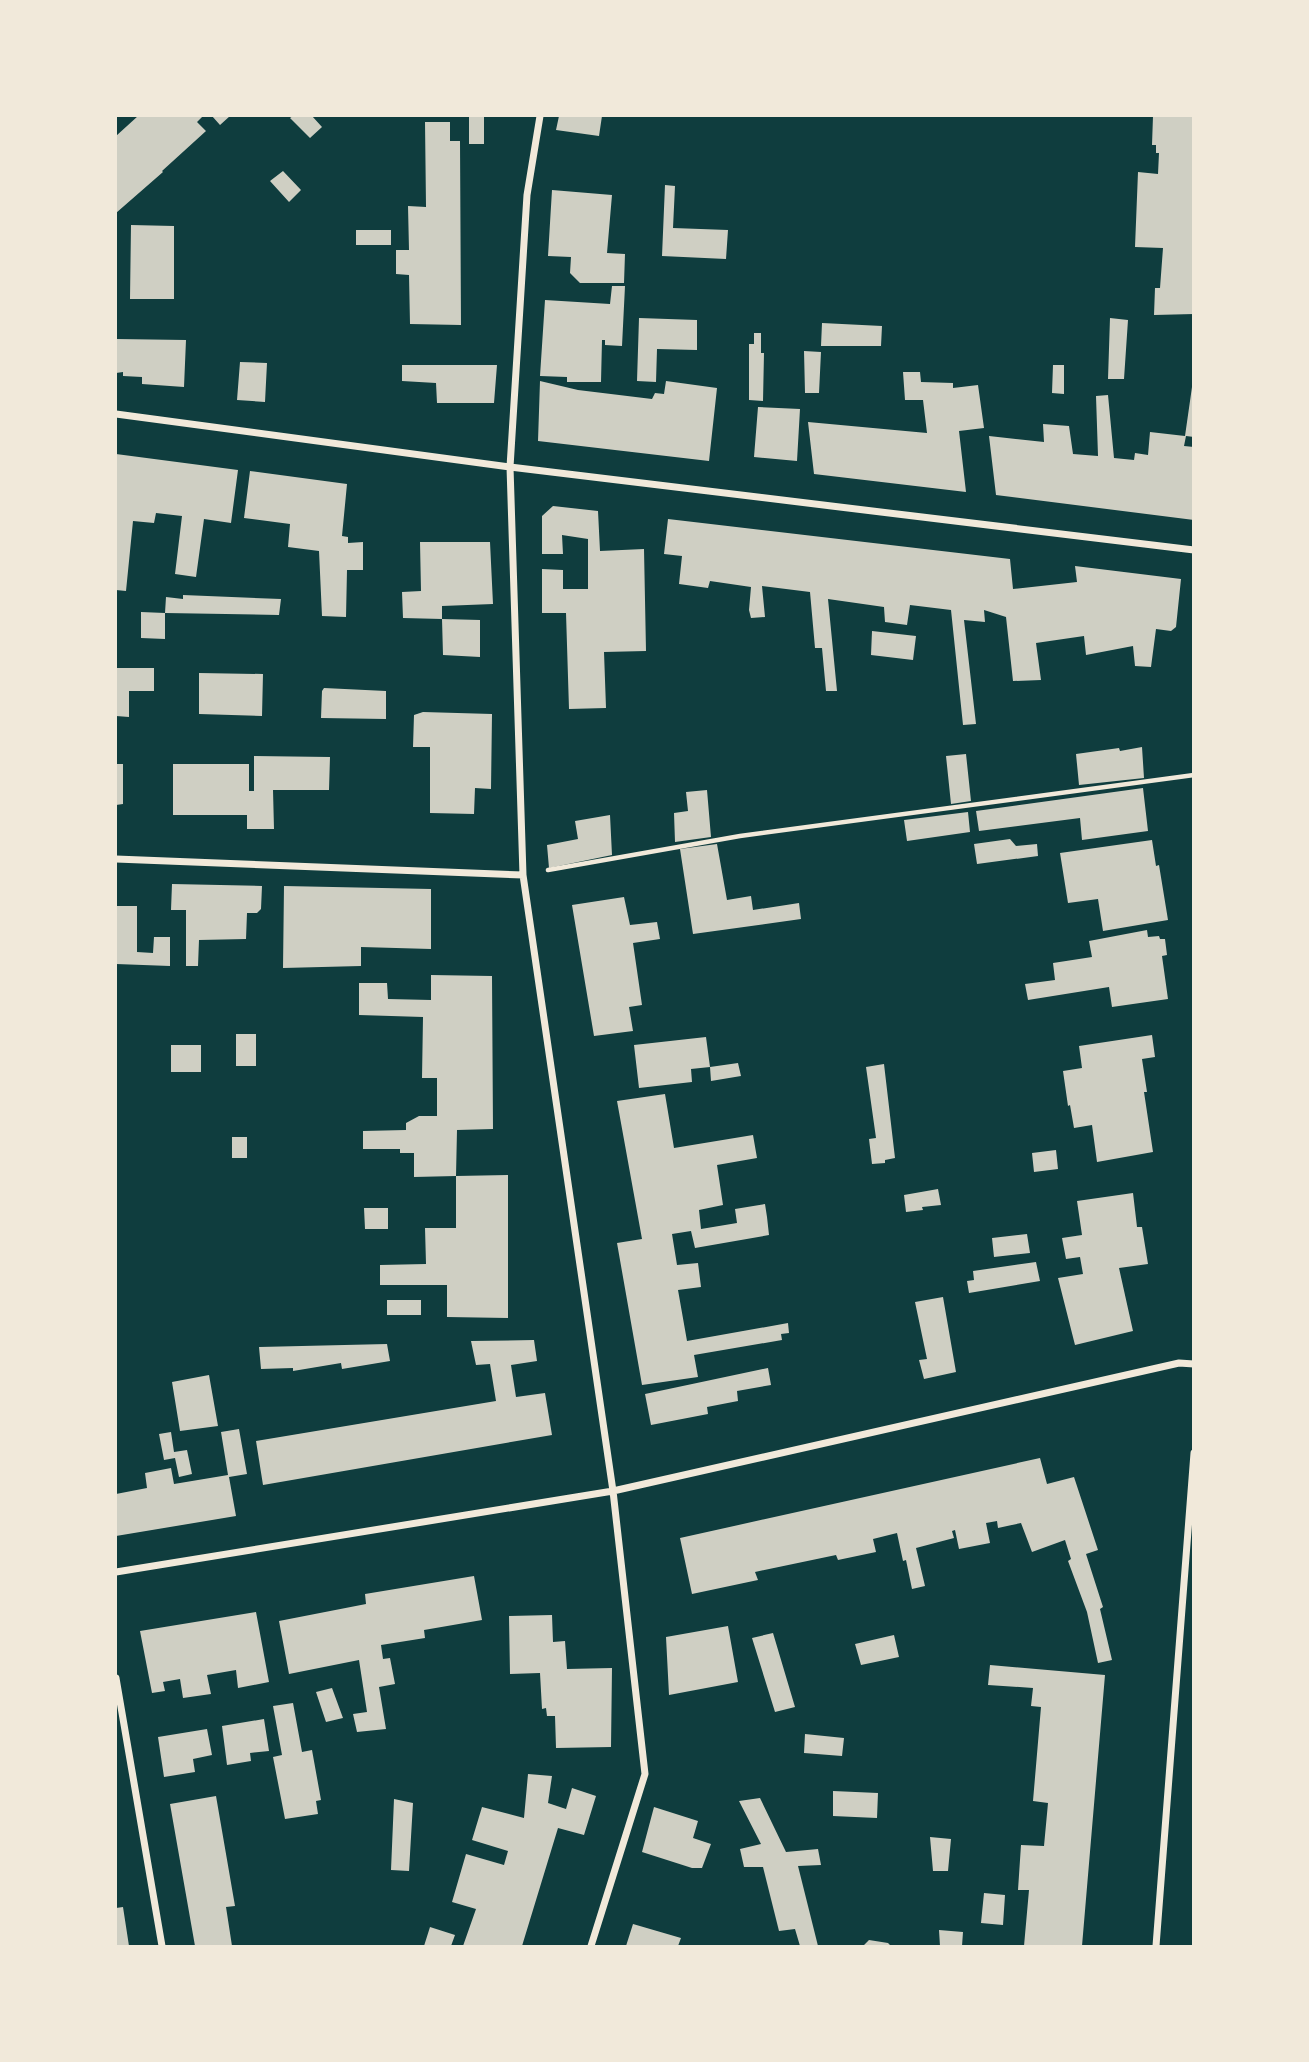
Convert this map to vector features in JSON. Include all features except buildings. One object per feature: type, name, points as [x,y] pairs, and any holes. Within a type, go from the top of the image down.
[{"type":"street","points":[[540,116],[527,195],[510,467],[523,875],[612,1491],[645,1774],[592,1947]]},
{"type":"street","points":[[116,414],[510,467],[1194,550]]},
{"type":"street","points":[[116,859],[523,875]]},
{"type":"street","points":[[116,1572],[612,1491],[1179,1363],[1194,1364]]},
{"type":"street","points":[[1156,1947],[1194,1454]]},
{"type":"street","points":[[116,1678],[162,1947]]},
{"type":"path","points":[[523,875],[740,836],[1194,775]]}]
